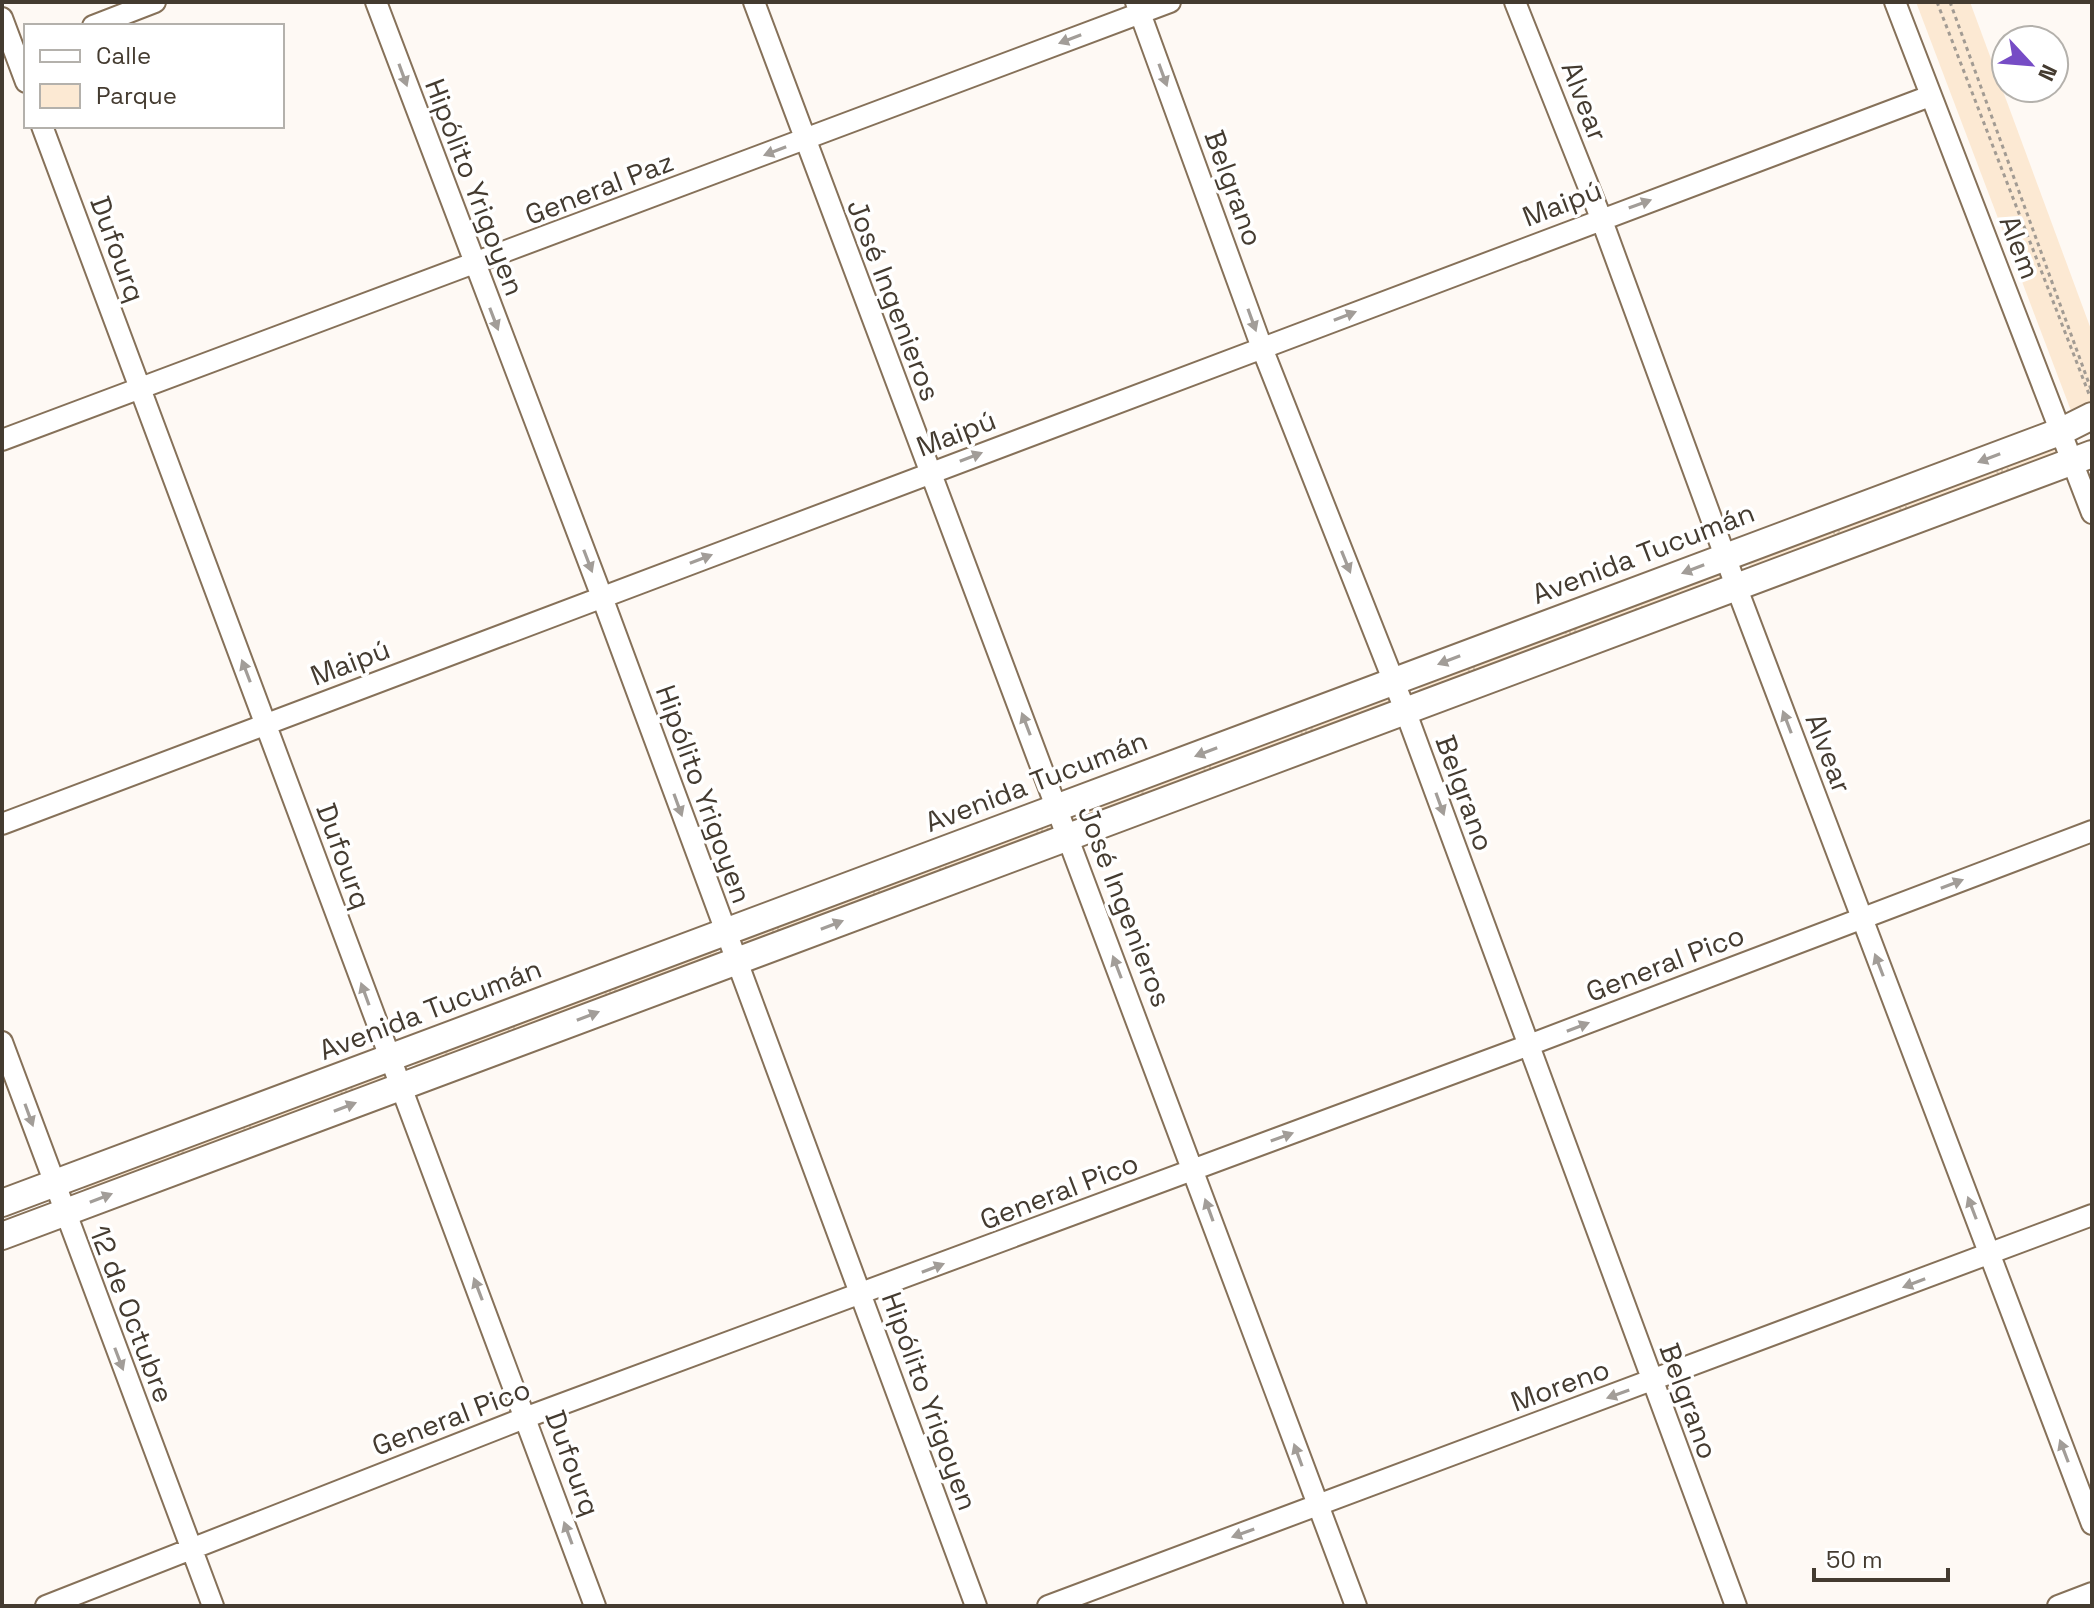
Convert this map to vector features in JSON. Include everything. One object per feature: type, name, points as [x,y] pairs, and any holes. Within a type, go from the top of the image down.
[{"type":"main road","name":"Avenida Tucumán","points":[[2,1203],[2062,431],[2092,416]]},
{"type":"main road","points":[[2,1236],[2082,457]]},
{"type":"street","points":[[98,24],[155,2]]},
{"type":"street","name":"Hipólito Yrigoyen","points":[[376,2],[602,597],[976,1606]]},
{"type":"street","name":"José Ingenieros","points":[[754,2],[1356,1606]]},
{"type":"street","name":"General Paz","points":[[2,440],[474,266],[1138,8],[1170,2]]},
{"type":"street","name":"Alvear","points":[[1515,2],[1601,218],[1725,557],[2092,1524]]},
{"type":"street","name":"Alem","points":[[1895,2],[2062,431],[2082,457],[2092,513]]},
{"type":"street","name":"Belgrano","points":[[1138,8],[1262,348],[1405,710],[1736,1606]]},
{"type":"street","points":[[2,18],[24,77]]},
{"type":"street","name":"Maipú","points":[[2,824],[1930,96]]},
{"type":"street","name":"Dufourq","points":[[43,128],[389,1058],[527,1417],[595,1606]]},
{"type":"street","name":"General Pico","points":[[46,1606],[527,1417],[1529,1045],[2092,831]]},
{"type":"street","name":"12 de Octubre","points":[[2,1042],[63,1213],[213,1606]]},
{"type":"street","name":"Moreno","points":[[1048,1606],[2092,1215]]},
{"type":"street","points":[[2058,1606],[2092,1593]]},
{"type":"path","points":[[1937,2],[2092,401]]},
{"type":"path","points":[[1950,2],[2092,392]]},
{"type":"green space","points":[[1916,2],[1970,2],[1990,56],[1990,104],[2008,104],[2092,332],[2092,408],[2073,416]]},
{"type":"green space","points":[[2053,446],[2061,451],[2056,459],[1756,570],[1749,565],[1755,558]]},
{"type":"green space","points":[[1712,573],[1722,576],[1718,585],[1428,698],[1418,691],[1422,683]]},
{"type":"green space","points":[[1379,698],[1388,700],[1391,708],[1083,823],[1078,815],[1079,811]]},
{"type":"green space","points":[[1051,824],[1056,827],[1055,836],[745,945],[743,939],[822,906]]},
{"type":"green space","points":[[714,947],[719,954],[718,964],[424,1073],[414,1067],[417,1061]]},
{"type":"green space","points":[[384,1074],[389,1079],[82,1194],[86,1184]]}]
